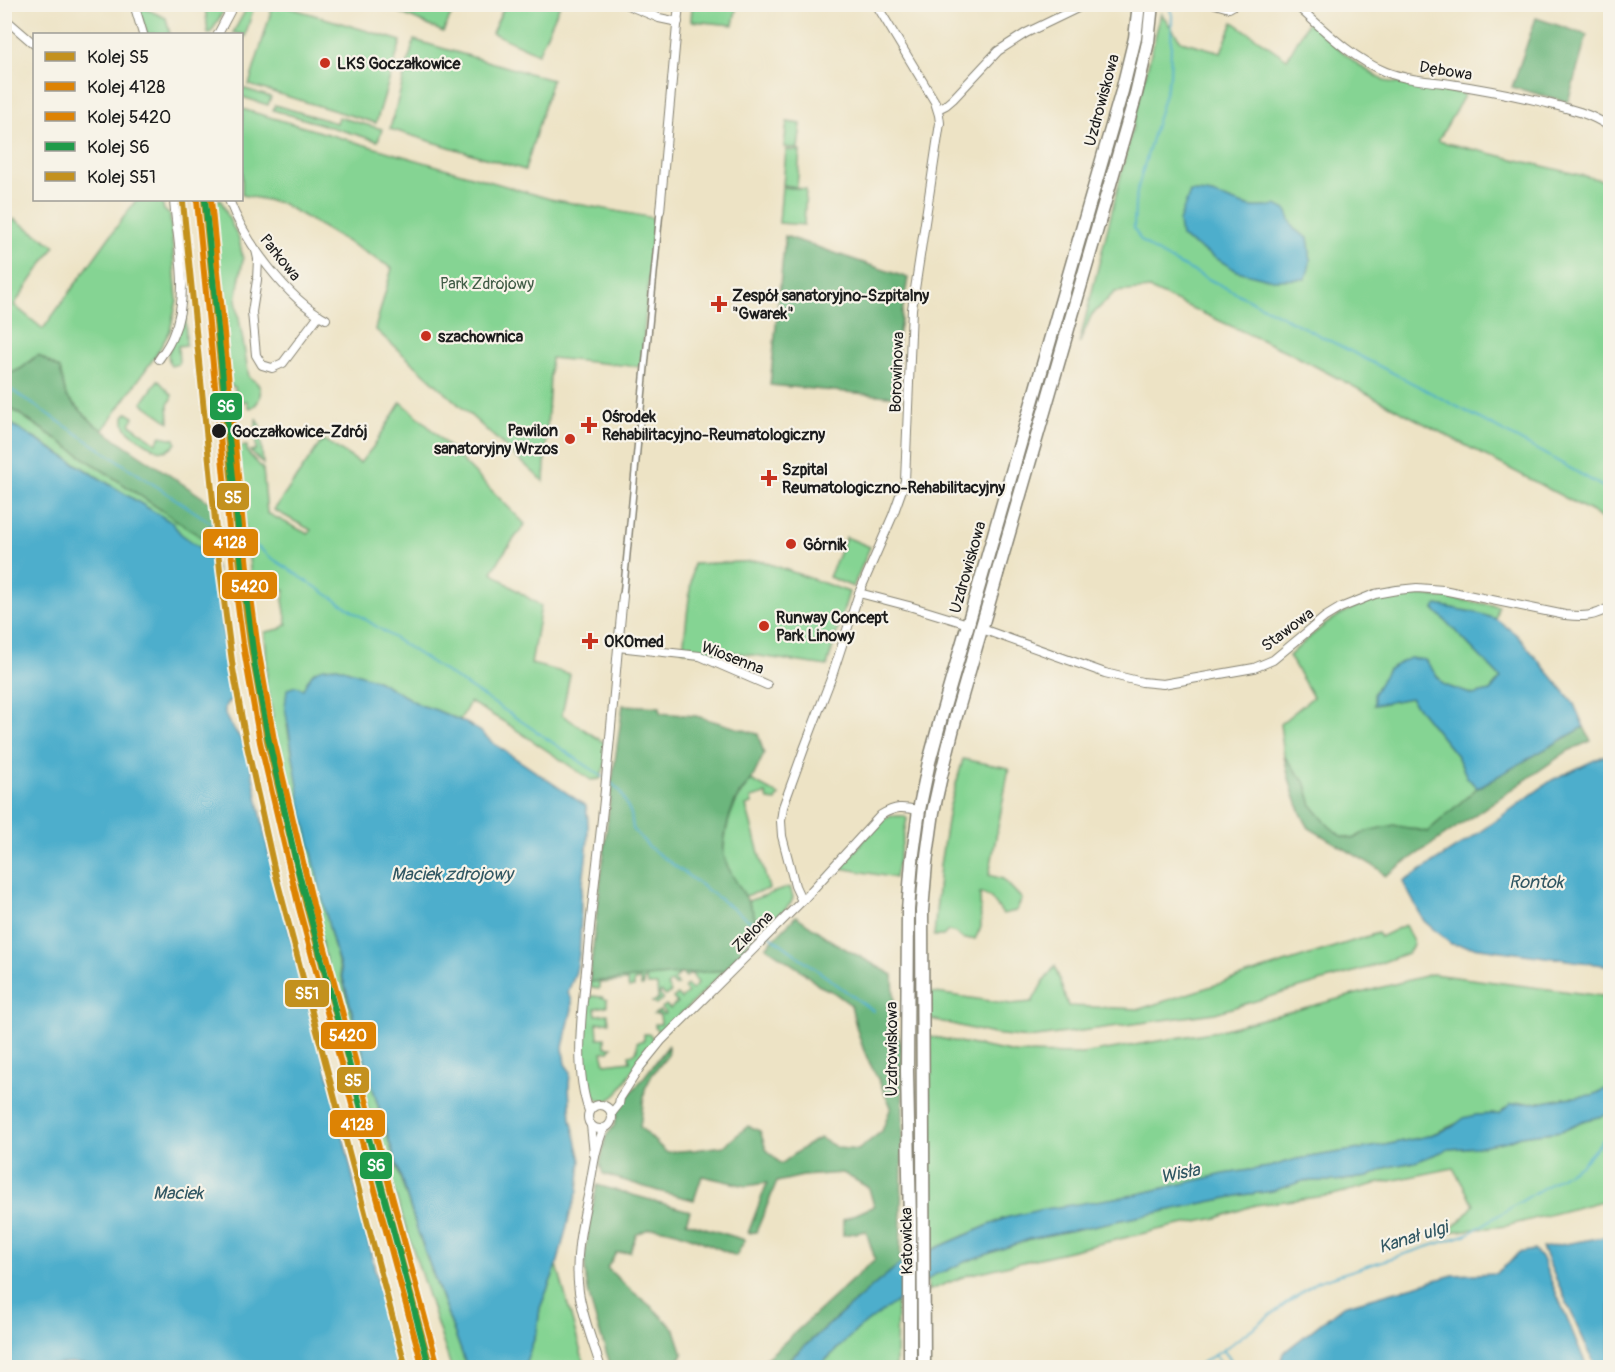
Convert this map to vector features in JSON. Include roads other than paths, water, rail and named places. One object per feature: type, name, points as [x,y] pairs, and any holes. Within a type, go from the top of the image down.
[{"type":"main road","name":"Uzdrowiskowa","points":[[922,1115],[922,911],[929,837],[940,776],[1136,94],[1148,42],[1152,4]]},
{"type":"main road","name":"Uzdrowiskowa","points":[[908,1116],[908,922],[912,861],[919,810],[942,714],[1129,66],[1137,7]]},
{"type":"main road","points":[[973,606],[977,622],[982,629]]},
{"type":"main road","name":"Katowicka","points":[[910,1362],[922,1115]]},
{"type":"main road","name":"Katowicka","points":[[908,1116],[924,1368]]},
{"type":"street","points":[[134,4],[143,33]]},
{"type":"street","points":[[219,33],[234,4]]},
{"type":"street","points":[[625,4],[659,18],[678,22]]},
{"type":"street","points":[[594,1156],[589,1111],[584,1097],[580,1067],[580,1043],[678,4]]},
{"type":"street","name":"Borowinowa","points":[[802,900],[795,886],[784,845],[781,828],[782,813],[832,676],[859,593],[893,515],[905,481],[912,309],[940,123],[938,109],[929,92],[876,4]]},
{"type":"street","points":[[938,109],[953,99],[998,51],[1026,33],[1086,4]]},
{"type":"street","points":[[1215,4],[1229,8],[1236,4]]},
{"type":"street","name":"Dębowa","points":[[1295,4],[1348,50],[1366,63],[1388,73],[1483,89],[1576,110],[1611,127]]},
{"type":"street","points":[[4,18],[33,43]]},
{"type":"street","points":[[159,359],[174,335],[182,302],[174,201]]},
{"type":"street","name":"Parkowa","points":[[230,201],[256,250],[281,281],[322,317],[283,363],[272,368],[262,365],[256,355],[252,312],[257,280],[256,250]]},
{"type":"street","name":"Stawowa","points":[[982,629],[1105,673],[1142,682],[1163,684],[1254,668],[1273,660],[1340,608],[1375,594],[1397,590],[1417,588],[1443,590],[1565,615],[1596,615],[1611,607]]},
{"type":"street","points":[[859,593],[968,624]]},
{"type":"street","name":"Wiosenna","points":[[618,647],[700,656],[767,685]]},
{"type":"street","name":"Zielona","points":[[611,1114],[640,1067],[657,1046],[802,900],[881,815],[892,808],[903,807],[919,810]]},
{"type":"street","points":[[585,1092],[600,1105],[608,1108],[611,1114],[610,1122],[604,1128],[594,1156],[579,1236],[577,1269],[579,1292],[601,1368]]},
{"type":"street","points":[[589,1111],[592,1107],[620,1098]]},
{"type":"street","points":[[591,1125],[598,1129],[604,1128]]},
{"type":"water","points":[[1190,192],[1209,193],[1252,207],[1276,205],[1286,210],[1294,229],[1308,238],[1310,259],[1305,279],[1273,280],[1237,271],[1181,237],[1179,221]]},
{"type":"water","name":"Maciek","points":[[4,420],[171,522],[181,534],[207,553],[215,567],[235,698],[227,703],[225,714],[247,747],[269,854],[332,1089],[398,1367],[120,1368],[70,1363],[37,1367],[5,1367]]},
{"type":"water","points":[[1437,605],[1496,619],[1517,635],[1573,702],[1584,727],[1477,788],[1467,777],[1457,756],[1410,698],[1374,705],[1374,693],[1388,669],[1410,658],[1425,660],[1444,685],[1473,695],[1490,691],[1501,678],[1434,609]]},
{"type":"water","name":"Maciek zdrojowy","points":[[337,667],[377,680],[420,705],[468,724],[586,806],[588,840],[581,898],[579,953],[576,971],[568,993],[572,1000],[572,1009],[563,1047],[565,1064],[570,1071],[571,1119],[581,1160],[578,1191],[557,1265],[540,1308],[537,1331],[524,1367],[467,1367],[419,1235],[373,1089],[328,923],[301,805],[285,707],[287,689],[296,686],[303,689],[310,677],[319,669]]},
{"type":"water","name":"Rontok","points":[[1610,753],[1610,966],[1451,944],[1424,921],[1403,882],[1467,841],[1552,780]]},
{"type":"water","points":[[1610,1087],[1610,1114],[1582,1121],[1561,1131],[1520,1136],[1476,1147],[1449,1149],[1415,1162],[1388,1167],[1368,1177],[1334,1181],[1303,1181],[1273,1191],[1242,1195],[1030,1239],[936,1274],[859,1328],[818,1367],[780,1368],[900,1264],[1005,1218],[1039,1210],[1134,1195],[1297,1159],[1428,1136],[1452,1127],[1464,1118],[1499,1114],[1511,1104],[1593,1095]]},
{"type":"water","points":[[1610,1236],[1610,1367],[1596,1367],[1542,1248]]},
{"type":"water","points":[[1534,1250],[1542,1259],[1587,1367],[1279,1367],[1283,1353],[1343,1306],[1453,1275],[1496,1273],[1518,1253]]},
{"type":"waterway","points":[[1168,4],[1172,15],[1170,76],[1135,203],[1134,228],[1140,239],[1171,260],[1447,401],[1610,491]]},
{"type":"waterway","points":[[4,385],[219,528]]},
{"type":"waterway","points":[[254,544],[270,557],[603,777]]},
{"type":"waterway","points":[[608,780],[620,791],[631,814],[633,829],[649,847],[873,1011]]},
{"type":"waterway","name":"Kanał ulgi","points":[[1193,1368],[1223,1350],[1316,1282],[1468,1234],[1582,1164],[1610,1132]]},
{"type":"waterway","points":[[1224,1351],[1233,1363]]},
{"type":"waterway","points":[[1215,1355],[1223,1368]]},
{"type":"rail line","name":"4128","points":[[197,201],[233,569],[260,742],[299,908],[423,1368]]},
{"type":"rail line","name":"S5","points":[[204,201],[240,568],[267,741],[306,906],[431,1368]]},
{"type":"rail line","name":"S6","points":[[205,201],[242,567],[255,666],[268,737],[297,866],[429,1366]]},
{"type":"rail line","name":"5420","points":[[211,201],[247,567],[274,740],[313,904],[438,1366]]},
{"type":"rail line","name":"S51","points":[[183,202],[220,570],[233,669],[246,741],[275,872],[406,1368]]},
{"type":"place","name":"LKS Goczałkowice","points":[[325,63]]},
{"type":"place","name":"Zespół sanatoryjno-Szpitalny \"Gwarek\"","points":[[719,304]]},
{"type":"place","name":"szachownica","points":[[426,336]]},
{"type":"place","name":"Ośrodek Rehabilitacyjno-Reumatologiczny","points":[[589,425]]},
{"type":"place","name":"Goczałkowice-Zdrój","points":[[219,431]]},
{"type":"place","name":"Pawilon sanatoryjny Wrzos","points":[[570,439]]},
{"type":"place","name":"Szpital Reumatologiczno-Rehabilitacyjny","points":[[769,478]]},
{"type":"place","name":"Górnik","points":[[791,544]]},
{"type":"place","name":"Runway Concept Park Linowy","points":[[764,626]]},
{"type":"place","name":"OKOmed","points":[[590,641]]},
{"type":"park label","name":"Park Zdrojowy","points":[[487,283]]},
{"type":"water label","name":"Wisła","points":[[1180,1173]]}]
